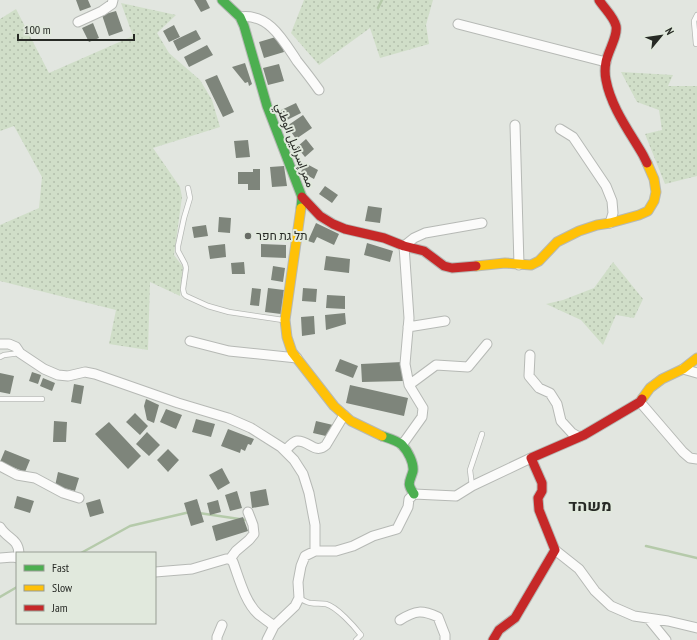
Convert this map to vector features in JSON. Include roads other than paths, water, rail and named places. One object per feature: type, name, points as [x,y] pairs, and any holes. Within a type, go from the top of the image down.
[{"type":"street","points":[[78,22],[102,11],[112,4],[113,0]]},
{"type":"street","name":"ممر إسرائيل الوطني","points":[[222,0],[240,17],[244,26],[267,106],[302,197],[285,320],[287,338],[292,352],[334,406],[351,421],[402,445]]},
{"type":"street","points":[[302,197],[320,216],[333,224],[345,229],[384,238],[404,246],[424,251],[444,266],[452,268],[505,263],[531,265],[539,261],[557,242],[579,231],[596,225],[639,216],[648,211],[654,201],[656,192],[654,179],[643,155],[613,103],[609,92],[606,78],[606,62],[616,33],[616,26],[612,18],[598,0]]},
{"type":"street","points":[[240,17],[251,16],[259,18],[271,26],[320,90]]},
{"type":"street","points":[[458,24],[606,62]]},
{"type":"street","points":[[514,125],[519,264]]},
{"type":"street","points":[[560,129],[573,137],[606,186],[612,201],[613,212],[610,223]]},
{"type":"street","points":[[404,246],[414,238],[426,233],[482,223]]},
{"type":"street","points":[[404,246],[409,318],[405,364],[409,385],[423,408],[422,417],[402,445],[412,462],[413,469],[409,483],[414,494]]},
{"type":"street","points":[[408,327],[445,321]]},
{"type":"street","points":[[190,341],[229,351],[297,358]]},
{"type":"street","points":[[0,344],[9,344],[16,347],[20,353],[44,369],[58,375],[68,376],[85,372],[95,374],[178,403],[228,418],[251,428],[281,447],[294,460],[303,474],[309,493],[315,526],[315,551]]},
{"type":"street","points":[[409,385],[436,365],[468,367],[486,344]]},
{"type":"street","points":[[530,355],[529,376],[539,388],[550,393],[558,404],[561,421],[572,433],[579,437]]},
{"type":"street","points":[[414,494],[456,496],[472,486],[579,437],[640,402],[650,388],[662,379],[683,370],[697,358]]},
{"type":"street","points":[[683,370],[697,373]]},
{"type":"street","points":[[640,402],[683,452],[690,458],[697,459]]},
{"type":"street","points":[[284,451],[296,441],[322,449],[344,415]]},
{"type":"street","points":[[531,458],[542,483],[542,491],[538,498],[539,510],[555,550],[579,569],[595,591],[611,606],[634,616],[668,621],[697,628]]},
{"type":"street","points":[[0,466],[17,475],[35,478],[63,493],[79,498]]},
{"type":"street","points":[[267,640],[274,626],[295,606],[299,598],[298,582],[301,566],[305,556],[315,551],[336,551],[353,546],[373,536],[397,529],[408,507],[409,500],[414,494]]},
{"type":"street","points":[[230,560],[236,551],[254,534],[253,525],[248,512]]},
{"type":"street","points":[[0,527],[3,532],[15,541],[19,552]]},
{"type":"street","points":[[493,640],[499,630],[515,618],[555,550]]},
{"type":"street","points":[[0,558],[16,558]]},
{"type":"street","points":[[156,572],[192,569],[226,559],[230,560],[233,562],[251,605],[258,614],[274,626]]},
{"type":"street","points":[[400,620],[409,614],[428,612],[438,617],[446,635],[445,640]]},
{"type":"street","points":[[648,618],[666,640]]},
{"type":"street","points":[[217,640],[222,625]]},
{"type":"lane","points":[[696,44],[694,20],[697,15]]},
{"type":"lane","points":[[188,188],[190,198],[178,246],[178,252],[186,268],[183,289],[184,294],[208,306],[229,312],[285,320]]},
{"type":"lane","points":[[0,357],[20,353]]},
{"type":"lane","points":[[0,399],[42,399]]},
{"type":"lane","points":[[472,486],[470,470],[482,434]]},
{"type":"lane","points":[[299,598],[309,603],[328,604],[335,609],[356,628],[361,635],[356,640]]},
{"type":"waterway","points":[[378,8],[382,0]]},
{"type":"waterway","points":[[83,552],[130,526],[190,512]]},
{"type":"waterway","points":[[199,513],[246,520]]},
{"type":"waterway","points":[[646,546],[697,558]]},
{"type":"waterway","points":[[0,597],[16,588]]},
{"type":"place","name":"תל גת חפר","points":[[248,236]]},
{"type":"district","name":"משהד","points":[[590,505]]}]
